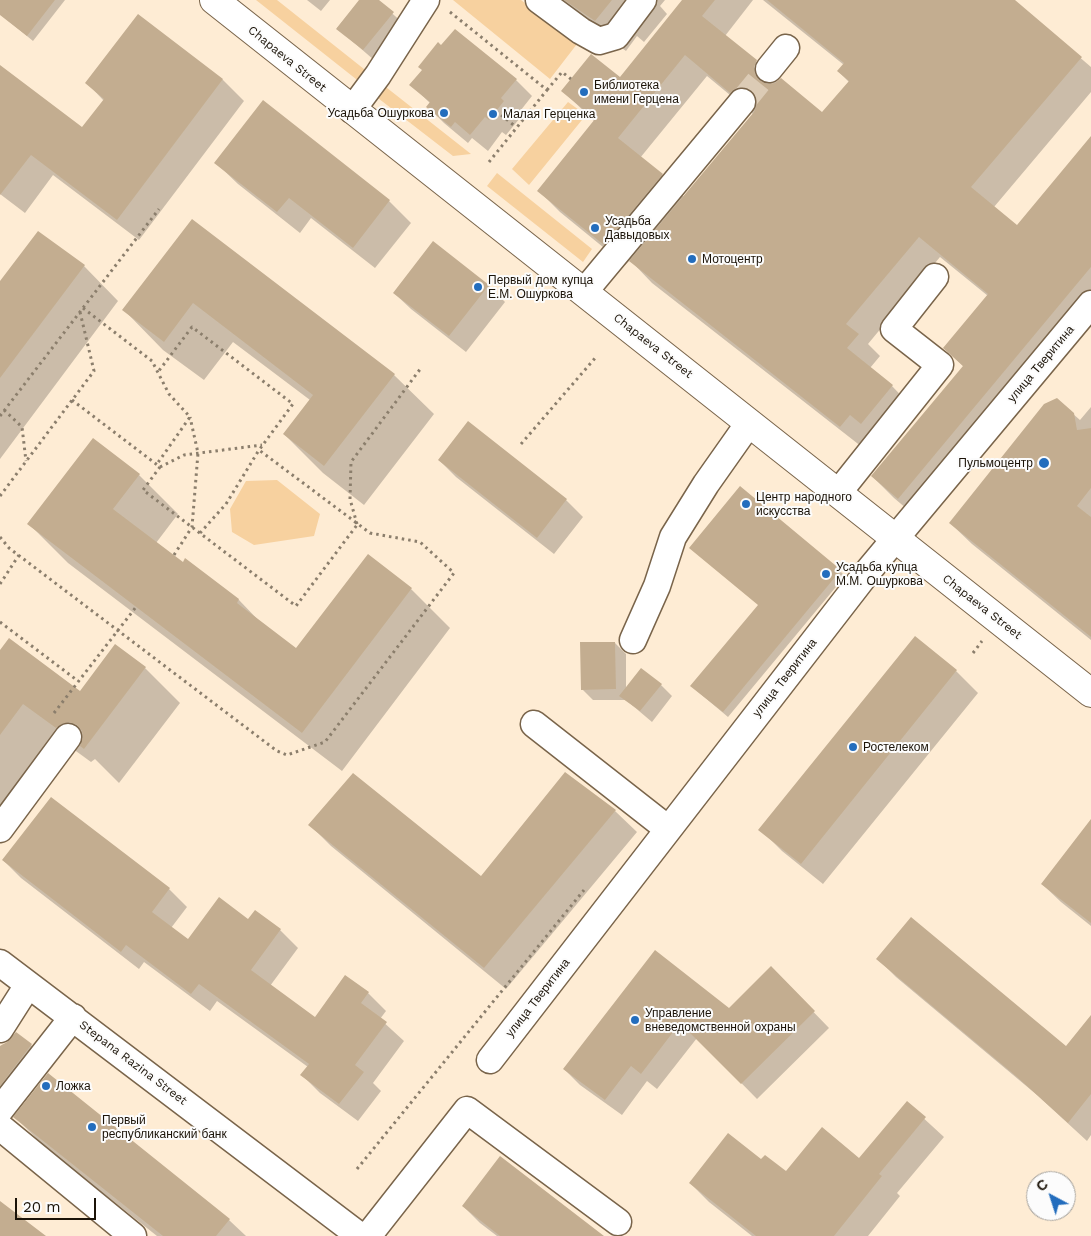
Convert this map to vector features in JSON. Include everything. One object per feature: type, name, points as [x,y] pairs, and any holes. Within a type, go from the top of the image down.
[{"type":"main road","name":"Chapaeva Street","points":[[214,0],[1091,693]]},
{"type":"street","points":[[539,0],[581,31],[598,40],[616,36],[644,0]]},
{"type":"street","points":[[352,110],[435,4]]},
{"type":"street","points":[[769,69],[786,48]]},
{"type":"street","points":[[584,292],[742,102]]},
{"type":"street","points":[[838,494],[940,365],[894,329],[935,277]]},
{"type":"street","name":"улица Тверитина","points":[[490,1060],[895,538],[1091,304]]},
{"type":"street","points":[[633,640],[657,586],[673,537],[706,484],[749,423]]},
{"type":"street","points":[[534,724],[668,829]]},
{"type":"street","points":[[0,829],[68,738]]},
{"type":"street","name":"Stepana Razina Street","points":[[0,963],[360,1236]]},
{"type":"street","points":[[0,1029],[28,985]]},
{"type":"street","points":[[0,1110],[73,1017]]},
{"type":"street","points":[[368,1236],[467,1110],[618,1222]]},
{"type":"street","points":[[0,1127],[133,1236]]},
{"type":"path","points":[[435,4],[547,90]]},
{"type":"path","points":[[489,162],[562,72],[571,79]]},
{"type":"path","points":[[496,110],[516,127]]},
{"type":"path","points":[[0,416],[159,209]]},
{"type":"path","points":[[83,308],[152,361],[168,394],[190,417],[198,453],[192,527],[174,555]]},
{"type":"path","points":[[0,496],[94,371],[80,312]]},
{"type":"path","points":[[158,372],[192,327],[294,404],[259,450],[226,504],[200,533]]},
{"type":"path","points":[[521,444],[596,357]]},
{"type":"path","points":[[357,525],[350,499],[351,462],[421,368]]},
{"type":"path","points":[[72,400],[158,466]]},
{"type":"path","points":[[4,410],[22,427],[26,462]]},
{"type":"path","points":[[190,417],[143,490],[296,606],[357,525]]},
{"type":"path","points":[[158,466],[184,455],[262,446]]},
{"type":"path","points":[[0,537],[18,555],[277,751],[288,755],[325,742],[454,573],[420,542],[370,533],[357,525],[259,450]]},
{"type":"path","points":[[0,584],[18,555]]},
{"type":"path","points":[[53,715],[136,606]]},
{"type":"path","points":[[0,622],[78,681]]},
{"type":"path","points":[[357,1169],[585,889]]},
{"type":"shaded area","points":[[256,0],[277,0],[369,73],[361,83]]},
{"type":"shaded area","points":[[453,0],[521,0],[577,44],[550,79]]},
{"type":"shaded area","points":[[382,84],[471,154],[453,156],[374,95]]},
{"type":"shaded area","points":[[568,102],[586,115],[529,185],[512,169]]},
{"type":"shaded area","points":[[497,173],[592,249],[583,262],[487,186]]},
{"type":"shaded area","points":[[277,480],[320,514],[314,536],[254,545],[232,532],[230,509],[246,481]]},
{"type":"building","points":[[0,0],[55,0],[27,36],[0,15]]},
{"type":"building","points":[[359,0],[379,0],[394,12],[363,50],[336,29]]},
{"type":"building","points":[[564,0],[612,0],[595,21]]},
{"type":"building","points":[[682,0],[715,0],[702,16],[757,60],[754,67],[755,74],[759,80],[767,84],[775,83],[781,78],[822,112],[849,81],[837,71],[844,63],[767,0],[1015,0],[1082,57],[971,187],[1017,225],[1091,136],[1091,267],[898,499],[871,476],[963,366],[943,348],[988,294],[919,237],[846,324],[859,334],[847,348],[893,385],[861,424],[850,415],[840,427],[629,261],[754,112],[757,104],[756,96],[752,91],[744,87],[736,88],[730,93],[685,55],[618,138],[663,174],[604,245],[537,191],[595,119],[561,91],[591,54],[620,77]]},
{"type":"building","points":[[138,14],[223,79],[117,220],[31,155],[0,195],[0,65],[82,127],[104,99],[85,83]]},
{"type":"building","points":[[455,29],[517,79],[501,98],[504,101],[489,120],[485,117],[470,135],[455,122],[451,127],[426,107],[430,102],[409,85],[422,70],[418,67],[438,42],[441,45]]},
{"type":"building","points":[[263,100],[390,200],[353,248],[289,198],[277,212],[214,163]]},
{"type":"building","points":[[192,219],[395,374],[324,466],[283,434],[313,395],[193,303],[164,342],[122,310]]},
{"type":"building","points":[[38,231],[85,265],[0,378],[0,281]]},
{"type":"building","points":[[433,241],[489,285],[449,336],[393,293]]},
{"type":"building","name":"Пульмоцентр","points":[[1057,398],[1074,413],[1077,430],[1091,428],[1091,488],[1077,506],[1091,517],[1091,637],[949,523],[1044,404]]},
{"type":"building","points":[[468,421],[567,499],[537,538],[438,460]]},
{"type":"building","points":[[93,438],[140,474],[113,509],[183,562],[185,558],[239,599],[237,603],[296,648],[368,554],[412,588],[302,733],[27,524]]},
{"type":"building","points":[[740,486],[841,570],[723,712],[690,686],[758,605],[689,548]]},
{"type":"building","points":[[915,636],[957,670],[801,864],[758,830]]},
{"type":"building","points":[[9,638],[80,691],[115,644],[146,667],[84,749],[80,746],[83,738],[82,731],[77,725],[69,722],[56,728],[23,704],[0,735],[0,650]]},
{"type":"building","points":[[580,642],[615,642],[616,689],[581,690]]},
{"type":"building","points":[[641,668],[662,684],[640,711],[619,696]]},
{"type":"building","points":[[565,772],[616,810],[484,968],[308,825],[353,773],[481,876]]},
{"type":"building","points":[[51,797],[170,888],[152,912],[188,939],[219,897],[248,919],[255,910],[281,929],[251,970],[315,1017],[345,975],[369,992],[361,1003],[387,1022],[355,1065],[364,1072],[339,1104],[300,1075],[309,1064],[199,984],[191,994],[126,945],[121,952],[2,860]]},
{"type":"building","points":[[1091,819],[1091,923],[1041,884]]},
{"type":"building","points":[[911,917],[1066,1046],[1091,1015],[1091,1094],[1068,1123],[1017,1077],[876,959]]},
{"type":"building","points":[[655,950],[729,1008],[771,966],[815,1011],[741,1084],[680,1023],[641,1074],[631,1066],[605,1100],[563,1069]]},
{"type":"building","points":[[16,1032],[32,1044],[0,1086],[0,1046],[7,1042]]},
{"type":"building","points":[[48,1073],[230,1219],[216,1236],[163,1236],[13,1117]]},
{"type":"building","points":[[907,1101],[926,1117],[879,1174],[882,1176],[834,1236],[756,1236],[689,1183],[728,1133],[761,1159],[765,1155],[786,1171],[822,1127],[859,1158]]},
{"type":"building","points":[[500,1156],[604,1236],[500,1236],[462,1206]]},
{"type":"building","points":[[0,1201],[46,1236],[0,1236]]},
{"type":"tunnel","points":[[742,102],[769,69]]},
{"type":"place","name":"Библиотека имени Герцена","points":[[584,92]]},
{"type":"place","name":"Усадьба Ошуркова","points":[[444,113]]},
{"type":"place","name":"Малая Герценка","points":[[493,114]]},
{"type":"place","name":"Усадьба Давыдовых","points":[[595,228]]},
{"type":"place","name":"Мотоцентр","points":[[692,259]]},
{"type":"place","name":"Первый дом купца Е.М. Ошуркова","points":[[478,287]]},
{"type":"place","name":"Пульмоцентр","points":[[1044,463]]},
{"type":"place","name":"Центр народного искусства","points":[[746,504]]},
{"type":"place","name":"Усадьба купца М.М. Ошуркова","points":[[826,574]]},
{"type":"place","name":"Ростелеком","points":[[853,747]]},
{"type":"place","name":"Управление вневедомственной охраны","points":[[635,1020]]},
{"type":"place","name":"Ложка","points":[[46,1086]]},
{"type":"place","name":"Первый республиканский банк","points":[[92,1127]]}]
